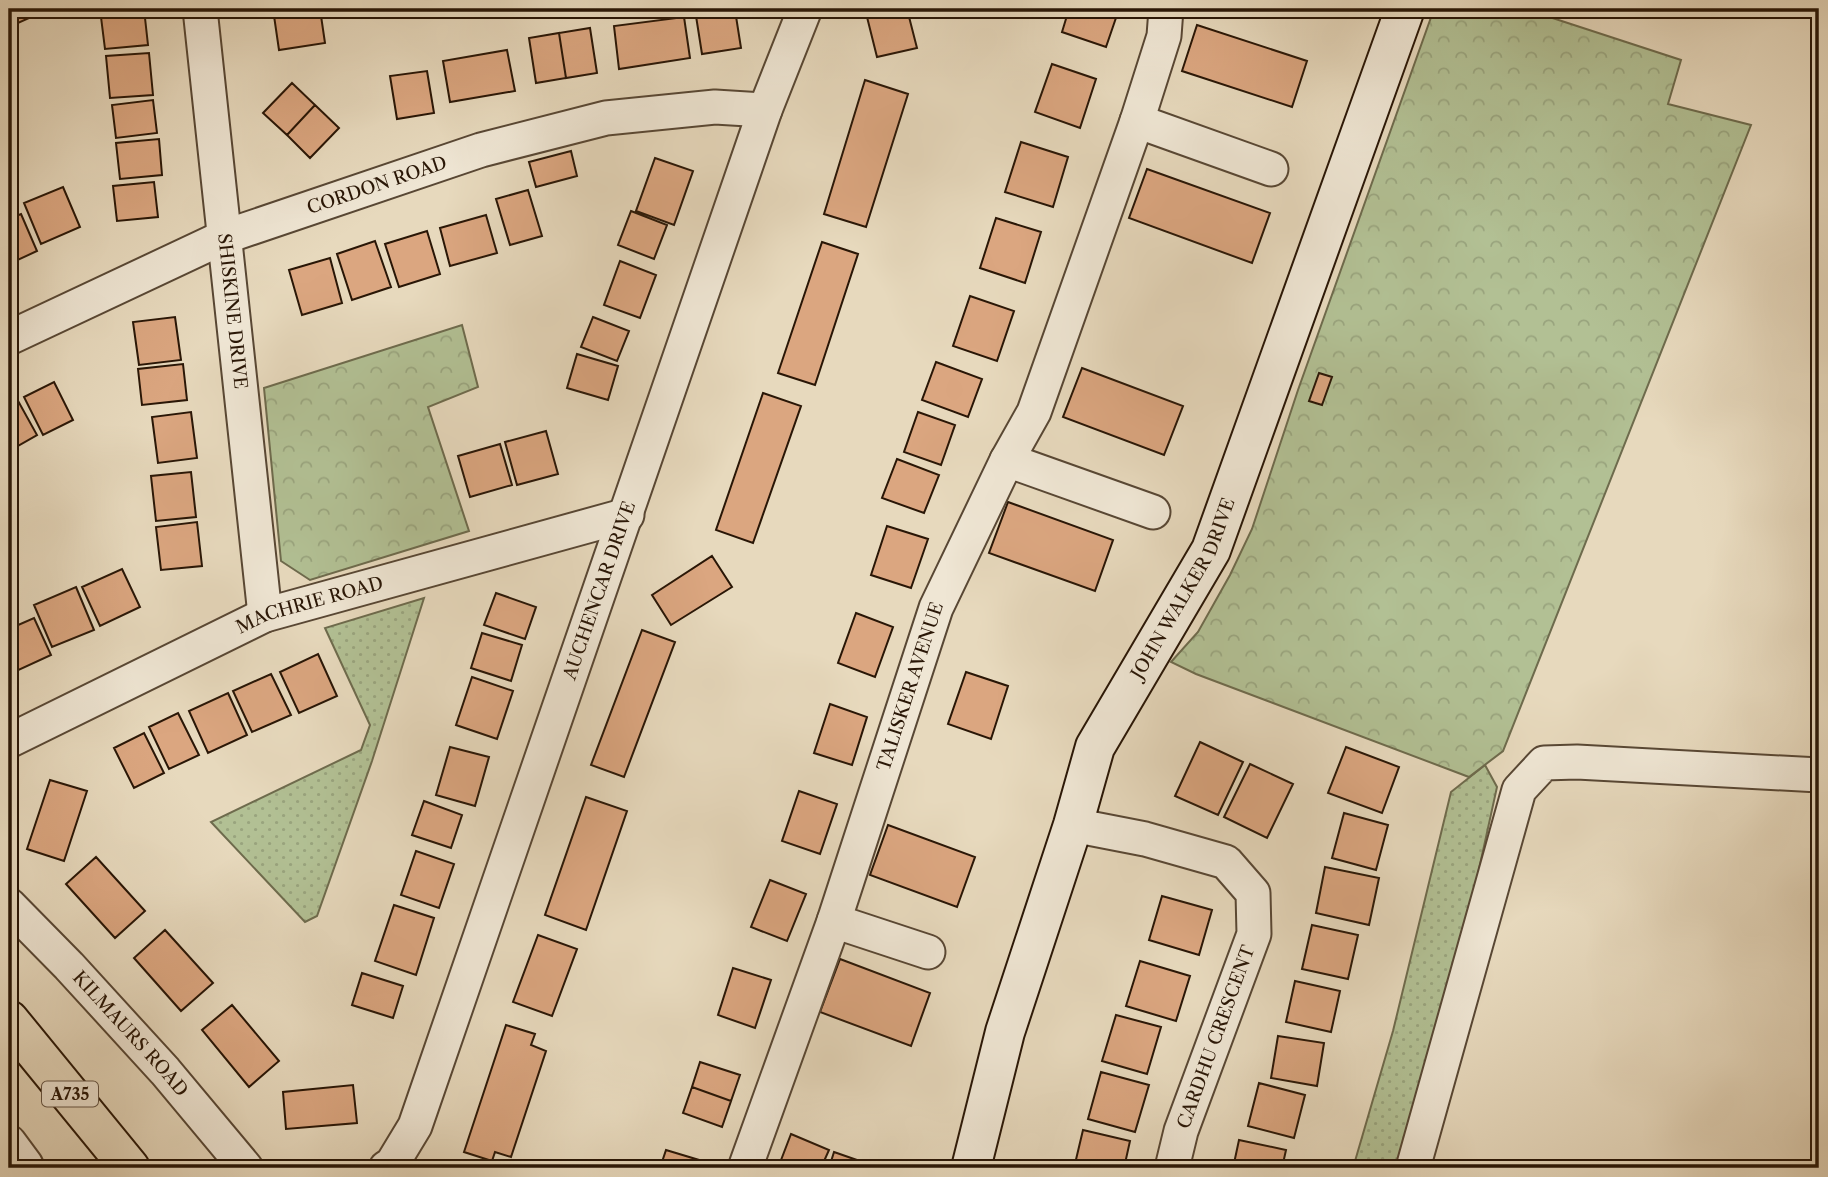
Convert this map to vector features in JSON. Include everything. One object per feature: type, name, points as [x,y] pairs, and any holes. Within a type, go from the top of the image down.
[{"type":"main road","name":"A735","points":[[9,1020],[131,1168]]},
{"type":"street","name":"SHISKINE DRIVE","points":[[200,9],[265,615]]},
{"type":"street","name":"AUCHENCAR DRIVE","points":[[386,1168],[392,1164],[415,1126],[765,110],[804,9]]},
{"type":"street","name":"TALISKER AVENUE","points":[[745,1168],[834,921],[936,608],[1007,460],[1034,412],[1137,121],[1164,36],[1166,9]]},
{"type":"street","name":"JOHN WALKER DRIVE","points":[[971,1168],[1005,1032],[1073,825],[1095,747],[1210,550],[1405,9]]},
{"type":"street","name":"CORDON ROAD","points":[[9,338],[224,237],[481,150],[606,118],[715,107],[765,110]]},
{"type":"street","points":[[1137,121],[1271,169]]},
{"type":"street","points":[[1007,460],[1153,512]]},
{"type":"street","name":"MACHRIE ROAD","points":[[9,741],[265,615],[626,515]]},
{"type":"street","points":[[1413,1168],[1519,790],[1544,763],[1577,762],[1819,775]]},
{"type":"street","name":"CARDHU CRESCENT","points":[[1073,825],[1145,839],[1226,862],[1253,893],[1254,934],[1181,1131],[1172,1168]]},
{"type":"street","name":"KILMAURS ROAD","points":[[9,905],[165,1071],[246,1168]]},
{"type":"street","points":[[834,921],[928,952]]},
{"type":"street","points":[[9,1142],[26,1165],[24,1168]]},
{"type":"green space","points":[[1434,9],[1525,9],[1681,60],[1668,104],[1751,125],[1503,751],[1469,777],[1196,674],[1171,662],[1198,632],[1252,529],[1298,390]]},
{"type":"green space","points":[[462,325],[478,387],[428,407],[469,531],[310,580],[281,561],[264,388]]},
{"type":"green space","points":[[424,598],[372,761],[317,916],[305,922],[211,822],[361,750],[370,725],[325,628]]},
{"type":"green space","points":[[1485,765],[1497,787],[1458,965],[1404,1168],[1353,1168],[1393,1031],[1451,792]]},
{"type":"building","points":[[11,9],[46,9],[47,10],[18,23]]},
{"type":"building","points":[[100,9],[144,9],[148,45],[105,49]]},
{"type":"building","points":[[273,9],[320,9],[325,43],[279,50]]},
{"type":"building","points":[[865,9],[907,9],[917,48],[877,57]]},
{"type":"building","points":[[1069,9],[1119,9],[1106,47],[1062,32]]},
{"type":"building","points":[[735,10],[741,48],[702,54],[696,16]]},
{"type":"building","points":[[684,17],[690,58],[619,69],[614,26]]},
{"type":"building","points":[[1197,25],[1307,61],[1292,107],[1182,71]]},
{"type":"building","points":[[590,28],[597,73],[566,78],[559,33]]},
{"type":"building","points":[[559,33],[566,78],[536,83],[529,38]]},
{"type":"building","points":[[507,50],[515,91],[450,102],[443,61]]},
{"type":"building","points":[[149,53],[153,95],[110,98],[106,56]]},
{"type":"building","points":[[1052,64],[1096,79],[1080,128],[1035,112]]},
{"type":"building","points":[[427,71],[434,113],[397,119],[390,76]]},
{"type":"building","points":[[865,80],[908,94],[866,227],[824,214]]},
{"type":"building","points":[[292,83],[315,105],[287,135],[263,113]]},
{"type":"building","points":[[153,100],[157,133],[116,138],[112,105]]},
{"type":"building","points":[[315,105],[339,128],[310,158],[287,135]]},
{"type":"building","points":[[159,139],[162,175],[120,179],[116,143]]},
{"type":"building","points":[[1021,142],[1068,157],[1053,207],[1005,192]]},
{"type":"building","points":[[571,151],[577,176],[536,187],[529,162]]},
{"type":"building","points":[[655,158],[693,171],[674,225],[636,211]]},
{"type":"building","points":[[1147,169],[1270,213],[1252,263],[1129,218]]},
{"type":"building","points":[[154,182],[158,217],[117,221],[113,186]]},
{"type":"building","points":[[63,187],[80,227],[41,244],[24,203]]},
{"type":"building","points":[[528,190],[542,236],[510,245],[496,199]]},
{"type":"building","points":[[631,211],[667,225],[654,259],[618,245]]},
{"type":"building","points":[[21,214],[37,251],[9,264],[9,219]]},
{"type":"building","points":[[486,215],[497,253],[450,266],[440,228]]},
{"type":"building","points":[[996,218],[1041,232],[1025,283],[980,268]]},
{"type":"building","points":[[427,231],[440,274],[399,287],[385,244]]},
{"type":"building","points":[[375,241],[391,287],[352,300],[337,254]]},
{"type":"building","points":[[822,242],[858,254],[815,385],[778,373]]},
{"type":"building","points":[[330,258],[342,303],[302,315],[289,270]]},
{"type":"building","points":[[620,261],[656,275],[640,318],[604,305]]},
{"type":"building","points":[[970,296],[1014,311],[997,361],[953,346]]},
{"type":"building","points":[[175,317],[181,360],[139,365],[133,322]]},
{"type":"building","points":[[593,317],[629,331],[617,361],[581,347]]},
{"type":"building","points":[[577,354],[618,366],[608,400],[567,388]]},
{"type":"building","points":[[936,362],[982,379],[968,417],[922,400]]},
{"type":"building","points":[[183,364],[187,400],[142,405],[138,369]]},
{"type":"building","points":[[1082,368],[1183,406],[1164,455],[1063,417]]},
{"type":"building","points":[[1319,373],[1332,377],[1322,405],[1309,401]]},
{"type":"building","points":[[54,382],[73,420],[43,435],[24,397]]},
{"type":"building","points":[[763,393],[801,406],[753,543],[716,530]]},
{"type":"building","points":[[17,399],[37,435],[9,451],[9,403]]},
{"type":"building","points":[[191,412],[197,458],[158,463],[152,417]]},
{"type":"building","points":[[918,412],[955,425],[941,465],[904,452]]},
{"type":"building","points":[[546,431],[558,474],[517,485],[505,442]]},
{"type":"building","points":[[500,444],[512,485],[470,497],[458,456]]},
{"type":"building","points":[[897,459],[939,475],[924,513],[882,498]]},
{"type":"building","points":[[191,472],[196,517],[156,521],[151,476]]},
{"type":"building","points":[[1008,502],[1113,540],[1095,591],[989,553]]},
{"type":"building","points":[[197,522],[202,566],[161,570],[156,527]]},
{"type":"building","points":[[887,526],[928,539],[911,588],[871,575]]},
{"type":"building","points":[[712,556],[732,587],[671,625],[652,595]]},
{"type":"building","points":[[122,569],[140,607],[100,626],[82,587]]},
{"type":"building","points":[[76,587],[94,630],[52,647],[34,605]]},
{"type":"building","points":[[496,593],[536,607],[525,639],[484,625]]},
{"type":"building","points":[[856,613],[893,627],[875,677],[838,663]]},
{"type":"building","points":[[34,618],[51,655],[12,673],[9,666],[9,629]]},
{"type":"building","points":[[642,630],[675,642],[624,777],[591,765]]},
{"type":"building","points":[[482,633],[522,645],[511,681],[471,668]]},
{"type":"building","points":[[318,654],[337,696],[299,713],[280,672]]},
{"type":"building","points":[[966,672],[1008,686],[991,739],[948,724]]},
{"type":"building","points":[[271,674],[291,715],[252,732],[233,691]]},
{"type":"building","points":[[472,677],[513,691],[497,739],[456,725]]},
{"type":"building","points":[[228,693],[247,735],[208,753],[189,711]]},
{"type":"building","points":[[830,704],[867,717],[852,765],[814,753]]},
{"type":"building","points":[[178,713],[199,755],[169,769],[149,727]]},
{"type":"building","points":[[144,733],[164,773],[134,788],[114,748]]},
{"type":"building","points":[[1200,742],[1243,762],[1218,815],[1175,796]]},
{"type":"building","points":[[450,747],[489,757],[475,806],[436,795]]},
{"type":"building","points":[[1346,747],[1399,767],[1382,813],[1328,793]]},
{"type":"building","points":[[1250,764],[1293,784],[1267,838],[1224,817]]},
{"type":"building","points":[[50,780],[87,791],[64,861],[27,849]]},
{"type":"building","points":[[799,791],[837,804],[820,854],[782,841]]},
{"type":"building","points":[[586,797],[627,811],[586,930],[545,915]]},
{"type":"building","points":[[424,801],[462,815],[451,848],[412,835]]},
{"type":"building","points":[[1344,813],[1388,825],[1376,870],[1332,858]]},
{"type":"building","points":[[888,825],[975,857],[957,907],[870,875]]},
{"type":"building","points":[[416,851],[454,864],[439,908],[401,895]]},
{"type":"building","points":[[96,857],[145,911],[115,938],[66,884]]},
{"type":"building","points":[[1325,867],[1379,878],[1369,925],[1316,913]]},
{"type":"building","points":[[770,880],[806,894],[787,941],[751,927]]},
{"type":"building","points":[[1162,896],[1212,910],[1199,955],[1149,940]]},
{"type":"building","points":[[394,905],[434,918],[416,975],[375,961]]},
{"type":"building","points":[[1312,925],[1358,935],[1348,979],[1302,969]]},
{"type":"building","points":[[165,930],[213,983],[181,1011],[134,958]]},
{"type":"building","points":[[538,935],[577,949],[552,1016],[513,1002]]},
{"type":"building","points":[[840,959],[930,993],[911,1046],[820,1012]]},
{"type":"building","points":[[1140,961],[1190,976],[1176,1021],[1126,1006]]},
{"type":"building","points":[[733,968],[771,980],[755,1028],[718,1015]]},
{"type":"building","points":[[362,973],[403,986],[393,1018],[352,1005]]},
{"type":"building","points":[[1295,981],[1340,991],[1331,1032],[1286,1022]]},
{"type":"building","points":[[232,1005],[279,1061],[249,1087],[202,1030]]},
{"type":"building","points":[[1116,1015],[1161,1027],[1147,1074],[1102,1061]]},
{"type":"building","points":[[506,1025],[535,1034],[531,1045],[546,1051],[511,1157],[495,1152],[492,1161],[464,1152]]},
{"type":"building","points":[[1278,1036],[1324,1043],[1317,1086],[1271,1078]]},
{"type":"building","points":[[700,1062],[740,1075],[731,1101],[692,1087]]},
{"type":"building","points":[[1101,1072],[1149,1085],[1135,1132],[1088,1119]]},
{"type":"building","points":[[1259,1083],[1305,1095],[1294,1138],[1248,1126]]},
{"type":"building","points":[[353,1085],[357,1123],[286,1129],[283,1092]]},
{"type":"building","points":[[692,1087],[731,1101],[722,1127],[683,1113]]},
{"type":"building","points":[[1083,1130],[1130,1141],[1124,1168],[1074,1168]]},
{"type":"building","points":[[791,1134],[829,1150],[821,1168],[778,1168]]},
{"type":"building","points":[[1239,1140],[1286,1150],[1282,1168],[1233,1168]]},
{"type":"building","points":[[666,1150],[709,1163],[707,1168],[660,1168]]},
{"type":"building","points":[[834,1152],[877,1167],[829,1168]]}]
